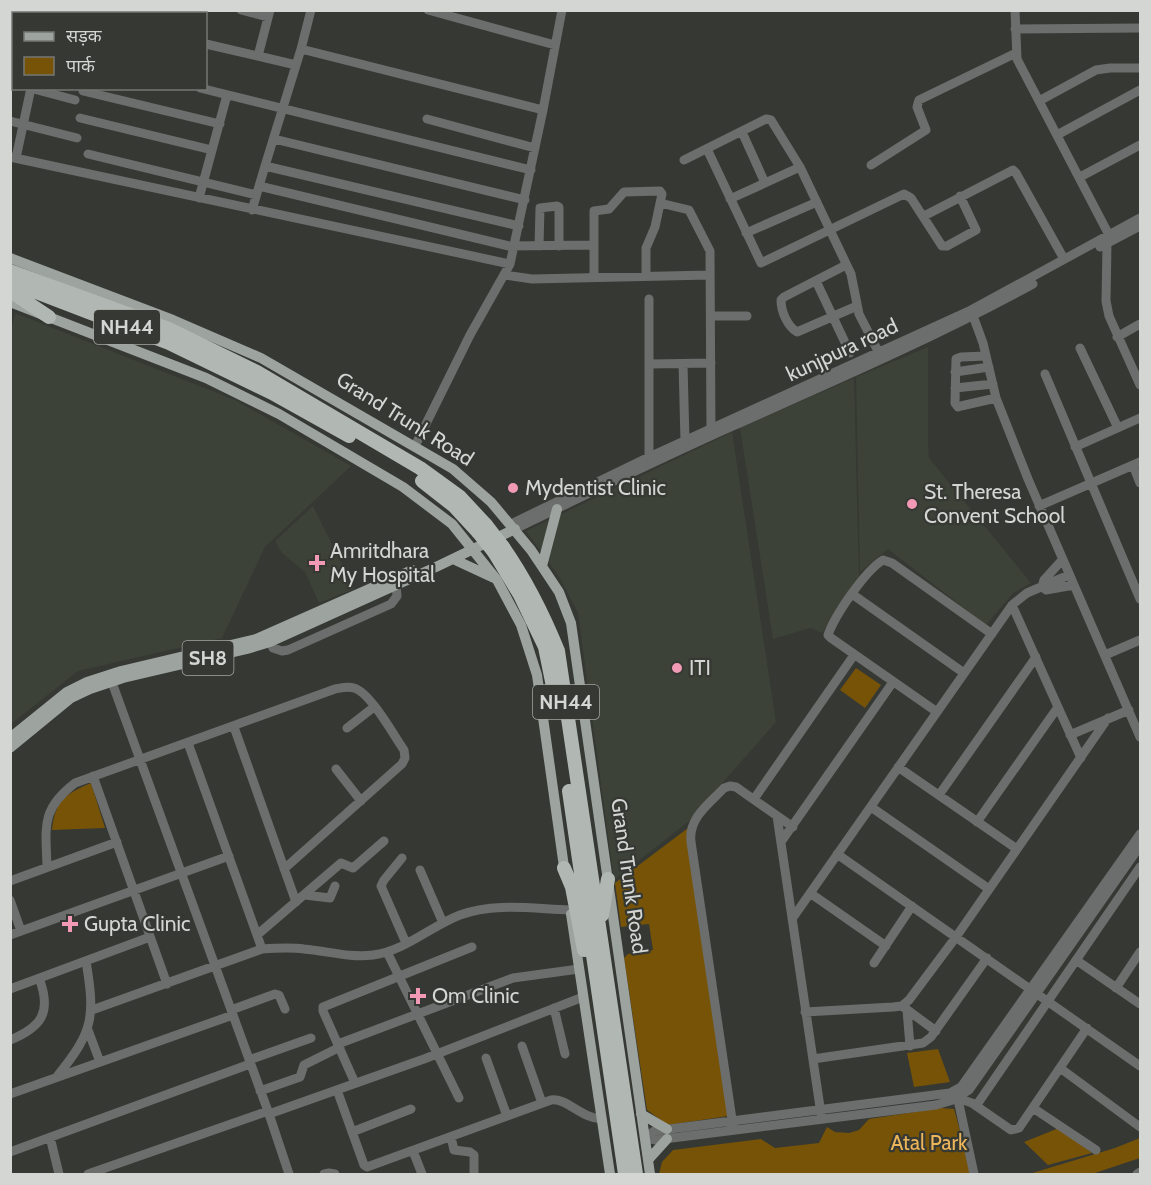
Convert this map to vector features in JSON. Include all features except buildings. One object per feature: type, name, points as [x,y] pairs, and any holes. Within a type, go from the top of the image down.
[{"type":"highway","name":"Grand Trunk Road","points":[[10,271],[171,325]]},
{"type":"highway","name":"NH44","points":[[10,282],[170,343],[241,377],[353,438],[424,482],[482,528]]},
{"type":"highway","points":[[10,291],[49,317]]},
{"type":"highway","name":"NH44","points":[[171,325],[282,386],[420,468],[460,497],[499,550],[525,578],[546,620],[558,651],[636,1174]]},
{"type":"highway","name":"NH44","points":[[499,550],[544,647],[555,695],[625,1174]]},
{"type":"highway","points":[[564,868],[572,887],[584,951],[596,976]]},
{"type":"highway","points":[[600,932],[608,879]]},
{"type":"main road","name":"Grand Trunk Road","points":[[10,258],[171,325],[261,358],[415,446],[453,469],[491,502],[513,526],[542,566],[559,592],[571,623],[650,1174]]},
{"type":"main road","points":[[10,302],[206,378],[279,414],[403,487],[452,524],[497,580],[521,625],[537,675],[610,1174]]},
{"type":"main road","points":[[542,566],[555,506]]},
{"type":"main road","name":"SH8","points":[[268,638],[513,526]]},
{"type":"main road","name":"SH8","points":[[10,738],[77,686],[268,638],[396,585],[453,559],[471,546]]},
{"type":"main road","points":[[453,559],[497,580]]},
{"type":"main road","name":"SH8","points":[[10,748],[71,698],[110,678]]},
{"type":"main road","points":[[641,1114],[667,1134],[648,1160]]},
{"type":"street","points":[[241,10],[269,14],[258,56]]},
{"type":"street","points":[[252,210],[284,108],[311,10]]},
{"type":"street","points":[[428,10],[555,45]]},
{"type":"street","points":[[415,446],[470,335],[510,264],[525,200],[562,10]]},
{"type":"street","points":[[1015,10],[1017,60],[1080,177],[1108,239],[1106,301],[1118,337],[1140,385]]},
{"type":"street","points":[[1015,29],[1140,28]]},
{"type":"street","points":[[207,44],[296,65]]},
{"type":"street","points":[[301,49],[543,110]]},
{"type":"street","points":[[871,165],[926,130],[917,107],[919,100],[1016,53]]},
{"type":"street","points":[[1040,101],[1096,70],[1140,68]]},
{"type":"street","points":[[31,90],[13,157],[510,264]]},
{"type":"street","points":[[35,90],[75,100]]},
{"type":"street","points":[[207,90],[531,170]]},
{"type":"street","points":[[1058,135],[1140,90]]},
{"type":"street","points":[[83,91],[220,124]]},
{"type":"street","points":[[199,198],[227,95]]},
{"type":"street","points":[[80,118],[212,150]]},
{"type":"street","points":[[684,160],[770,118],[800,168],[846,265],[854,284],[857,306],[880,357]]},
{"type":"street","points":[[427,119],[535,148]]},
{"type":"street","points":[[10,121],[77,138]]},
{"type":"street","points":[[742,132],[765,183]]},
{"type":"street","points":[[274,139],[525,200]]},
{"type":"street","points":[[1080,177],[1140,145]]},
{"type":"street","points":[[707,149],[759,262],[763,263],[904,194],[911,198],[944,247],[975,232],[976,227],[960,196]]},
{"type":"street","points":[[88,154],[203,182],[257,191],[515,247],[594,245]]},
{"type":"street","points":[[265,166],[519,226]]},
{"type":"street","points":[[730,199],[800,168]]},
{"type":"street","points":[[924,216],[1009,170],[1014,171],[1065,259]]},
{"type":"street","points":[[594,277],[594,211],[609,209],[627,191],[662,192],[655,227],[646,248],[646,276]]},
{"type":"street","points":[[746,233],[817,202]]},
{"type":"street","points":[[660,203],[686,208],[692,213],[710,251],[711,432]]},
{"type":"street","points":[[539,246],[540,208],[557,206],[559,207],[559,246]]},
{"type":"street","name":"kunjpura road","points":[[513,526],[711,432],[972,314],[1108,239],[1140,218]]},
{"type":"street","name":"kunjpura road","points":[[972,314],[1065,259],[1140,226]]},
{"type":"street","points":[[846,265],[783,297],[781,304],[790,326],[797,332],[857,306]]},
{"type":"street","points":[[505,275],[532,279],[710,275]]},
{"type":"street","points":[[816,281],[850,353]]},
{"type":"street","points":[[649,299],[649,457]]},
{"type":"street","points":[[972,314],[986,356],[996,398],[1039,506],[1140,737]]},
{"type":"street","points":[[711,316],[747,316]]},
{"type":"street","points":[[1118,337],[1140,324]]},
{"type":"street","points":[[1080,348],[1118,428]]},
{"type":"street","points":[[986,356],[958,358],[955,372],[955,403],[958,406],[996,398]]},
{"type":"street","points":[[649,364],[711,363]]},
{"type":"street","points":[[683,364],[685,441]]},
{"type":"street","points":[[955,372],[989,367]]},
{"type":"street","points":[[1045,374],[1140,599]]},
{"type":"street","points":[[955,388],[993,384]]},
{"type":"street","points":[[1075,447],[1140,418]]},
{"type":"street","name":"kunjpura road","points":[[631,469],[649,457],[711,432]]},
{"type":"street","points":[[1039,506],[1137,464],[1140,483]]},
{"type":"street","points":[[1042,587],[1044,580],[1063,559]]},
{"type":"street","points":[[937,712],[828,635],[852,594],[875,565],[883,560],[891,562],[992,634]]},
{"type":"street","points":[[792,919],[1012,605],[1027,593],[1069,575]]},
{"type":"street","points":[[1042,587],[1046,590],[1074,585]]},
{"type":"street","points":[[852,594],[964,673]]},
{"type":"street","points":[[1012,605],[1081,758]]},
{"type":"street","points":[[1105,655],[1140,640]]},
{"type":"street","points":[[754,799],[854,655]]},
{"type":"street","points":[[939,795],[1036,657]]},
{"type":"street","points":[[110,678],[261,1091],[288,1174]]},
{"type":"street","points":[[781,842],[893,682]]},
{"type":"street","points":[[47,867],[46,829],[49,811],[58,796],[75,783],[344,687],[354,688],[362,692],[374,707],[404,750],[405,758],[402,764],[284,869]]},
{"type":"street","points":[[347,728],[374,707]]},
{"type":"street","points":[[978,822],[1058,707]]},
{"type":"street","points":[[1070,735],[1129,710]]},
{"type":"street","points":[[910,1046],[905,1008],[909,1000],[956,937],[1108,718]]},
{"type":"street","points":[[234,727],[296,902]]},
{"type":"street","points":[[188,743],[262,949]]},
{"type":"street","points":[[898,767],[1017,849]]},
{"type":"street","points":[[336,769],[361,801]]},
{"type":"street","points":[[93,776],[167,984]]},
{"type":"street","points":[[733,1126],[690,828],[693,821],[724,788],[730,786],[736,787],[793,827]]},
{"type":"street","points":[[871,807],[989,889]]},
{"type":"street","points":[[777,816],[821,1114]]},
{"type":"street","points":[[974,1174],[956,1094],[1034,992],[1140,834]]},
{"type":"street","points":[[257,934],[341,863],[353,868],[384,841]]},
{"type":"street","points":[[10,881],[117,842]]},
{"type":"street","points":[[1062,951],[1140,846]]},
{"type":"street","points":[[837,854],[1140,1066]]},
{"type":"street","points":[[10,935],[229,856]]},
{"type":"street","points":[[402,858],[381,886],[406,943]]},
{"type":"street","points":[[976,1106],[1140,867]]},
{"type":"street","points":[[420,870],[443,923]]},
{"type":"street","points":[[304,895],[330,898],[335,886]]},
{"type":"street","points":[[810,893],[886,946]]},
{"type":"street","points":[[10,900],[21,931]]},
{"type":"street","points":[[874,963],[912,906]]},
{"type":"street","points":[[92,1010],[262,949],[304,949],[358,956],[387,952],[473,910],[493,908],[570,910]]},
{"type":"street","points":[[10,989],[150,937]]},
{"type":"street","points":[[356,1083],[323,1007],[472,947]]},
{"type":"street","points":[[387,952],[459,1098]]},
{"type":"street","points":[[1116,988],[1140,952]]},
{"type":"street","points":[[813,1059],[923,1043],[936,1031],[987,958]]},
{"type":"street","points":[[1076,960],[1140,1004]]},
{"type":"street","points":[[57,1077],[82,1044],[88,1030],[92,1010],[86,961]]},
{"type":"street","points":[[261,1091],[300,1077],[302,1066],[339,1045],[418,1014],[513,978],[579,969]]},
{"type":"street","points":[[10,1040],[26,1034],[38,1024],[45,1009],[44,991],[39,978]]},
{"type":"street","points":[[10,1094],[232,1013],[275,994],[279,995],[285,1009]]},
{"type":"street","points":[[88,1174],[337,1090],[583,997]]},
{"type":"street","points":[[554,1008],[565,1054]]},
{"type":"street","points":[[806,1012],[905,1008],[936,1031]]},
{"type":"street","points":[[645,1138],[654,1131],[667,1134],[733,1126],[950,1093],[976,1106],[1011,1130],[1019,1128],[1087,1028]]},
{"type":"street","points":[[88,1030],[100,1062]]},
{"type":"street","points":[[10,1152],[311,1038]]},
{"type":"street","points":[[522,1046],[542,1103]]},
{"type":"street","points":[[486,1058],[507,1116]]},
{"type":"street","points":[[1060,1068],[1140,1127]]},
{"type":"street","points":[[337,1090],[364,1165],[367,1167],[557,1099],[589,1118],[602,1119]]},
{"type":"street","points":[[1033,1108],[1096,1150]]},
{"type":"street","points":[[352,1132],[411,1109]]},
{"type":"street","points":[[50,1137],[60,1174]]},
{"type":"street","points":[[451,1137],[454,1150],[470,1152],[474,1155],[474,1174]]},
{"type":"street","points":[[413,1151],[422,1174]]},
{"type":"street","points":[[324,1174],[335,1174]]},
{"type":"shaded area","points":[[15,313],[235,400],[351,466],[265,547],[222,638],[78,671],[11,724],[10,336]]},
{"type":"shaded area","name":"St. Theresa Convent School","points":[[928,347],[929,458],[1031,583],[1013,593],[986,625],[888,549],[860,572],[856,377]]},
{"type":"shaded area","points":[[854,378],[859,576],[852,591],[822,633],[810,628],[773,639],[740,428]]},
{"type":"shaded area","name":"ITI","points":[[732,432],[776,722],[688,822],[614,880],[578,613],[558,575],[526,531]]},
{"type":"shaded area","name":"Amritdhara My Hospital","points":[[313,506],[354,589],[319,603],[305,572],[282,553],[275,541]]},
{"type":"green space","points":[[856,668],[881,685],[865,708],[840,690]]},
{"type":"green space","points":[[91,783],[105,828],[52,830],[53,820],[63,800],[74,791]]},
{"type":"green space","points":[[688,828],[728,1116],[668,1125],[647,1110],[624,958],[628,954],[653,950],[649,924],[621,927],[615,883]]},
{"type":"green space","points":[[938,1049],[950,1082],[914,1087],[907,1053]]},
{"type":"green space","name":"Atal Park","points":[[941,1108],[954,1109],[972,1174],[659,1174],[662,1162],[673,1150],[761,1139],[775,1148],[819,1143],[827,1127],[835,1132],[849,1133],[859,1130],[869,1119]]},
{"type":"green space","points":[[1059,1128],[1092,1153],[1048,1165],[1024,1142]]},
{"type":"green space","points":[[1140,1138],[1140,1158],[1092,1174],[1029,1174],[1115,1148]]},
{"type":"place","name":"Mydentist Clinic","points":[[513,488]]},
{"type":"place","name":"St. Theresa Convent School","points":[[912,504]]},
{"type":"place","name":"Amritdhara My Hospital","points":[[317,563]]},
{"type":"place","name":"ITI","points":[[677,668]]},
{"type":"place","name":"Gupta Clinic","points":[[70,924]]},
{"type":"place","name":"Om Clinic","points":[[418,996]]}]
